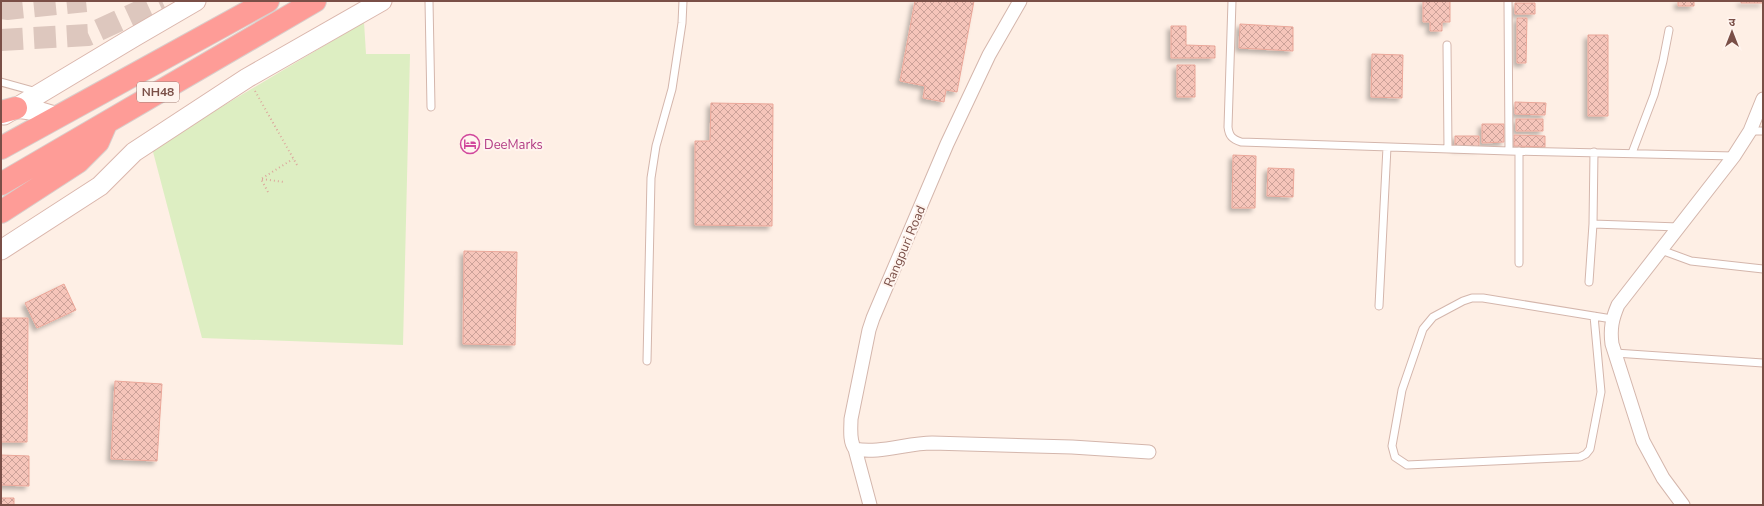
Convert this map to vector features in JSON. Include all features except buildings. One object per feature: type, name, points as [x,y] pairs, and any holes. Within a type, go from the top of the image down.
[{"type":"highway","name":"NH48","points":[[1,148],[268,1]]},
{"type":"highway","name":"NH48","points":[[1,184],[315,1]]},
{"type":"highway","points":[[1,212],[78,162],[98,142],[107,123]]},
{"type":"main road","points":[[6,113],[196,1]]},
{"type":"main road","points":[[1,250],[100,186],[134,152],[247,78],[382,1]]},
{"type":"main road","points":[[6,113],[38,111],[58,117]]},
{"type":"street","name":"Rangpuri Road","points":[[870,505],[856,449],[852,445],[851,419],[869,330],[945,150],[989,55],[1020,1]]},
{"type":"street","points":[[1684,505],[1663,478],[1643,441],[1615,353],[1610,331],[1612,319],[1618,305],[1734,156],[1750,131],[1763,100]]},
{"type":"street","points":[[856,449],[870,450],[915,443],[932,443],[1072,447],[1149,452]]},
{"type":"lane","points":[[429,1],[431,107]]},
{"type":"lane","points":[[647,361],[651,185],[656,146],[672,89],[682,23],[683,1]]},
{"type":"lane","points":[[1232,1],[1228,126],[1229,135],[1241,142],[1509,151],[1734,156]]},
{"type":"lane","points":[[1508,1],[1509,151]]},
{"type":"lane","points":[[1632,153],[1654,94],[1663,61],[1669,30]]},
{"type":"lane","points":[[1447,45],[1448,149]]},
{"type":"lane","points":[[1,82],[41,93]]},
{"type":"lane","points":[[1750,131],[1763,131]]},
{"type":"lane","points":[[1379,306],[1388,147]]},
{"type":"lane","points":[[1519,263],[1520,151]]},
{"type":"lane","points":[[1589,282],[1593,224],[1594,152]]},
{"type":"lane","points":[[1593,224],[1679,227]]},
{"type":"lane","points":[[1661,250],[1691,261],[1763,269]]},
{"type":"lane","points":[[1594,316],[1601,392],[1590,449],[1586,454],[1580,457],[1408,465],[1395,457],[1392,446],[1402,390],[1423,329],[1433,317],[1463,301],[1472,298],[1483,298],[1594,316],[1612,319]]},
{"type":"lane","points":[[1615,353],[1763,363]]},
{"type":"path","points":[[247,78],[297,165]]},
{"type":"path","points":[[260,179],[293,159]]},
{"type":"path","points":[[260,179],[284,182]]},
{"type":"path","points":[[260,179],[268,192]]},
{"type":"green space","points":[[364,22],[366,54],[410,54],[403,345],[202,338],[152,148]]},
{"type":"tunnel","points":[[1,8],[7,9],[86,1]]},
{"type":"tunnel","points":[[1,40],[88,35],[162,1]]},
{"type":"place","name":"DeeMarks","points":[[470,144]]}]
